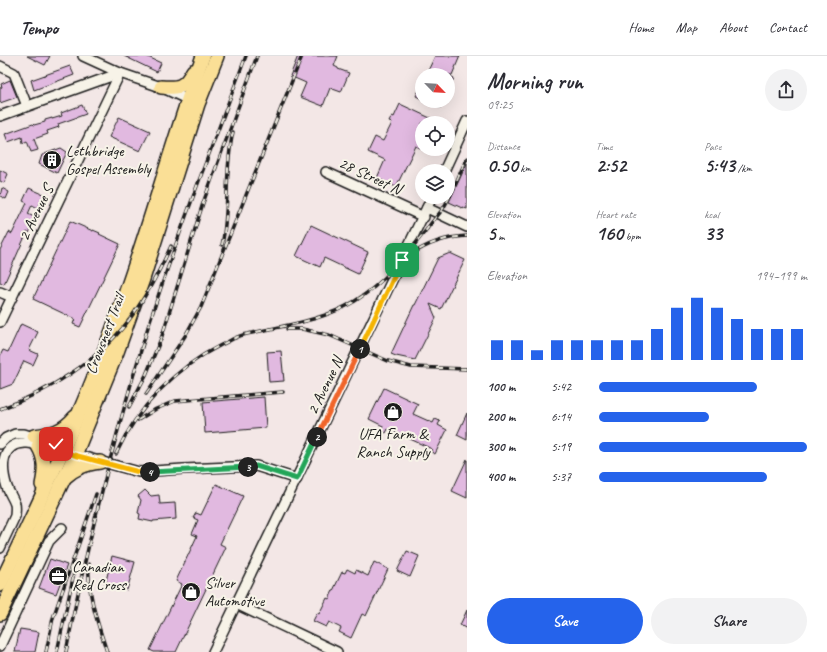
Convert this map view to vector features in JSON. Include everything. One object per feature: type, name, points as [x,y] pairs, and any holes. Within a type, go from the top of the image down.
[{"type":"highway","name":"Crowsnest Trail","points":[[0,585],[38,504],[69,453],[136,301],[193,102],[203,56]]},
{"type":"highway","points":[[160,87],[175,88],[184,84],[203,56]]},
{"type":"highway","name":"Crowsnest Trail","points":[[0,614],[63,479],[82,405],[123,300],[193,102],[217,56]]},
{"type":"highway","points":[[38,504],[45,466],[44,458],[36,441],[57,432],[74,418],[82,405]]},
{"type":"highway","points":[[63,479],[80,467],[100,462]]},
{"type":"street","points":[[83,56],[120,73],[160,87],[193,102]]},
{"type":"street","points":[[0,66],[14,73],[27,106]]},
{"type":"street","points":[[0,116],[120,73]]},
{"type":"street","name":"2 Avenue S","points":[[0,322],[120,73]]},
{"type":"street","points":[[447,164],[467,121]]},
{"type":"street","name":"28 Street N","points":[[326,172],[425,213],[467,227]]},
{"type":"street","name":"2 Avenue N","points":[[213,652],[429,204]]},
{"type":"street","points":[[0,292],[12,297]]},
{"type":"street","points":[[0,444],[6,438],[15,434],[24,434],[53,451],[69,453],[139,472],[256,466],[297,479]]},
{"type":"street","points":[[0,548],[16,511],[15,504],[4,485],[3,462],[5,455],[8,450],[14,446],[36,441]]},
{"type":"street","points":[[0,646],[49,541],[62,528]]},
{"type":"street","points":[[236,604],[337,652]]},
{"type":"building","points":[[27,56],[50,56],[45,65]]},
{"type":"building","points":[[124,56],[146,56],[161,63],[157,72]]},
{"type":"building","points":[[298,56],[338,56],[334,66],[349,73],[341,92],[330,88],[323,106],[300,97],[306,83],[290,76]]},
{"type":"building","points":[[435,56],[460,56],[455,68],[429,68]]},
{"type":"building","points":[[70,66],[74,75],[34,90],[31,80]]},
{"type":"building","points":[[10,80],[17,97],[0,103],[1,84]]},
{"type":"building","points":[[400,104],[426,116],[415,116],[415,148],[396,187],[377,178],[385,160],[368,152],[375,137],[383,141],[392,123],[389,122],[392,116],[394,117]]},
{"type":"building","points":[[82,105],[86,114],[58,124],[59,127],[47,131],[48,134],[34,139],[38,150],[31,152],[27,141],[23,143],[22,137],[8,142],[5,134],[33,124],[45,122],[45,120],[62,116],[61,113]]},
{"type":"building","points":[[119,117],[150,131],[140,151],[109,137]]},
{"type":"building","name":"Lethbridge Gospel Assembly","points":[[61,148],[67,152],[57,173],[39,164],[42,155]]},
{"type":"building","points":[[467,163],[467,209],[453,204],[455,204],[455,189]]},
{"type":"building","points":[[0,170],[8,174],[4,183],[0,181]]},
{"type":"building","points":[[2,188],[9,192],[6,199],[0,196]]},
{"type":"building","points":[[29,188],[45,195],[38,208],[32,205],[28,214],[36,218],[29,233],[27,232],[4,284],[0,282],[0,250],[9,232],[12,234],[27,203],[23,201]]},
{"type":"building","points":[[70,221],[100,233],[99,234],[120,244],[80,327],[73,324],[75,319],[33,299]]},
{"type":"building","points":[[311,225],[368,252],[358,274],[324,258],[320,267],[296,256]]},
{"type":"building","points":[[450,253],[465,260],[441,309],[430,304],[436,318],[415,360],[391,354],[438,258]]},
{"type":"building","points":[[21,324],[38,332],[29,350],[38,354],[33,365],[24,361],[13,384],[0,389],[0,356],[3,350],[8,352]]},
{"type":"building","points":[[281,351],[284,381],[269,382],[267,352]]},
{"type":"building","points":[[384,388],[418,404],[413,414],[433,423],[435,419],[440,421],[438,425],[447,430],[435,454],[431,452],[432,449],[388,429],[386,433],[381,431],[383,426],[369,419]]},
{"type":"building","points":[[264,397],[266,428],[205,433],[203,402]]},
{"type":"building","points":[[467,413],[467,440],[457,435]]},
{"type":"building","points":[[467,459],[467,498],[452,491]]},
{"type":"building","points":[[216,484],[243,496],[220,544],[226,547],[176,652],[154,652],[150,650],[182,584],[176,581],[197,536],[192,534],[198,520],[193,518],[196,513],[201,515]]},
{"type":"building","points":[[145,490],[151,496],[159,495],[160,504],[175,503],[176,519],[153,522],[139,519],[140,514],[138,513],[141,500],[138,496]]},
{"type":"building","points":[[407,551],[419,556],[410,577],[397,571]]},
{"type":"building","points":[[112,556],[135,562],[127,590],[105,585]]},
{"type":"building","points":[[50,559],[67,565],[56,594],[39,588]]},
{"type":"building","points":[[374,562],[388,569],[366,616],[362,614],[351,638],[339,632],[341,628],[329,622],[326,627],[313,621],[317,613],[319,614],[327,598],[329,599],[342,572],[345,573],[347,569],[355,573],[356,570],[368,576]]},
{"type":"building","points":[[467,610],[467,629],[460,625]]},
{"type":"building","points":[[20,629],[39,632],[35,652],[15,652]]},
{"type":"railway","points":[[66,652],[102,489],[148,327],[183,225],[246,56]]},
{"type":"railway","points":[[129,407],[146,375],[162,336],[203,203],[257,56]]},
{"type":"railway","points":[[146,394],[185,336],[201,307],[302,56]]},
{"type":"railway","points":[[222,245],[226,217],[230,146],[233,132]]},
{"type":"railway","points":[[116,454],[125,437],[146,405],[173,377],[204,354],[240,336],[314,319],[328,314],[355,301],[376,286],[403,259],[442,210],[467,158]]},
{"type":"railway","points":[[409,256],[436,242],[467,236]]},
{"type":"railway","points":[[0,409],[36,394],[54,384],[71,374],[103,349],[117,335],[141,302],[171,246]]},
{"type":"railway","points":[[287,329],[302,329],[329,335],[388,361],[411,367],[467,369]]},
{"type":"railway","points":[[138,420],[156,409],[175,401],[283,392]]},
{"type":"railway","points":[[46,652],[53,618],[96,494]]},
{"type":"railway","points":[[89,564],[91,598],[107,652]]},
{"type":"railway","points":[[57,652],[74,573]]},
{"type":"place","name":"Lethbridge Gospel Assembly","points":[[52,160]]},
{"type":"place","name":"UFA Farm & Ranch Supply","points":[[393,412]]},
{"type":"place","name":"Canadian Red Cross","points":[[58,576]]},
{"type":"place","name":"Silver Automotive","points":[[191,592]]},
{"type":"route","points":[[56,444],[63,451],[74,455],[139,472],[256,466],[297,479],[402,260]]}]
